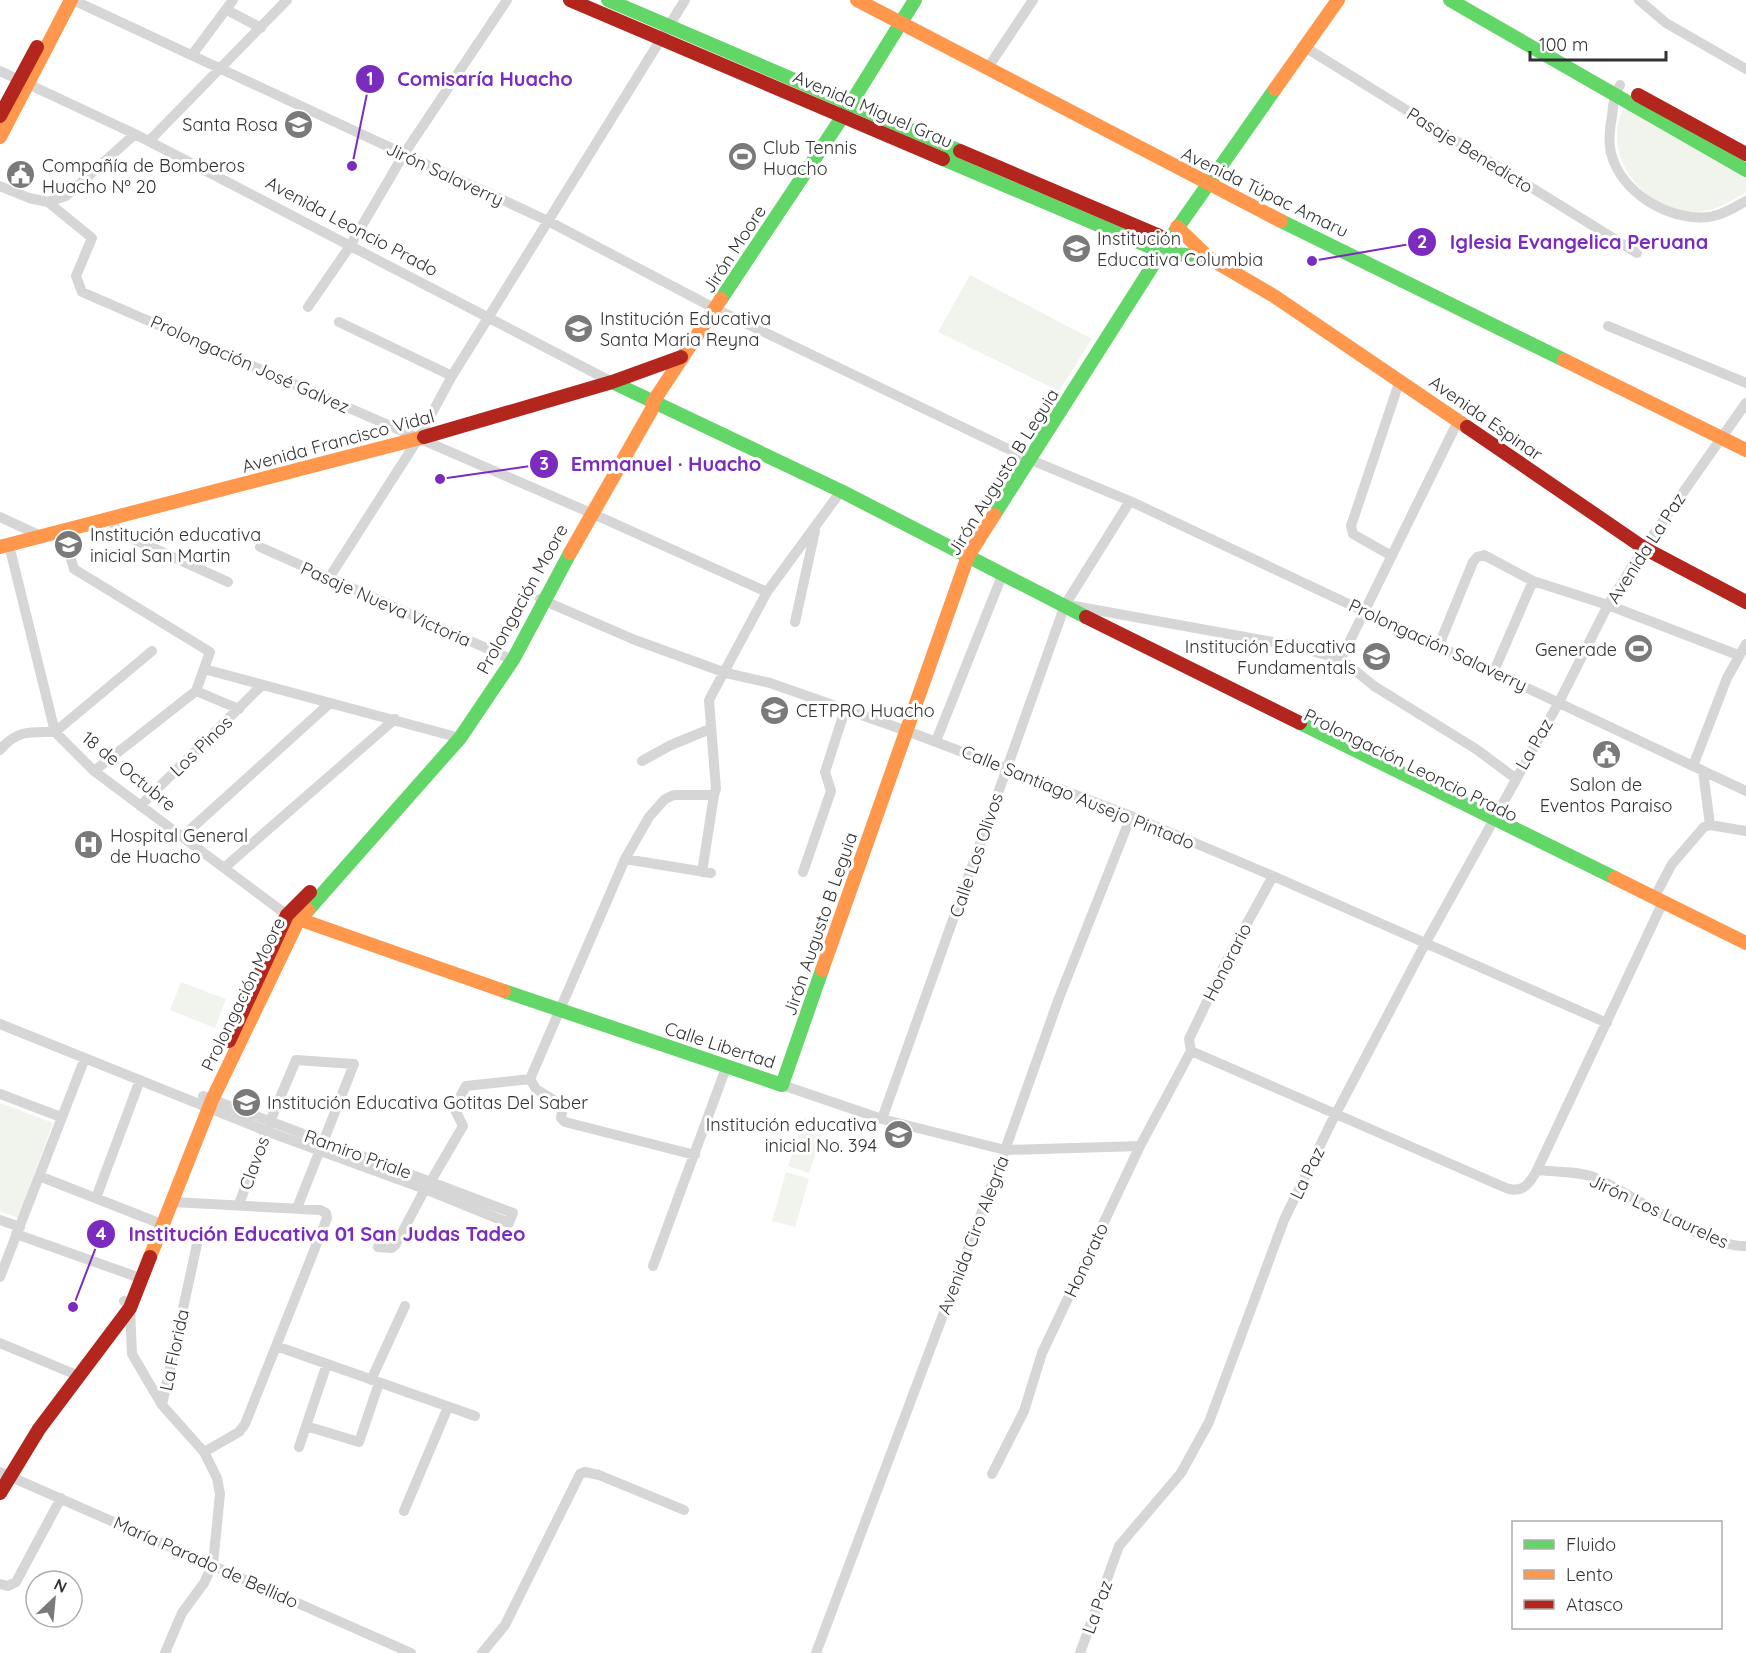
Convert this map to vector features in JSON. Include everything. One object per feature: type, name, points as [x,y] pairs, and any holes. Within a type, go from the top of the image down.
[{"type":"street","points":[[0,137],[63,0]]},
{"type":"street","points":[[0,116],[25,82],[72,0]]},
{"type":"street","name":"Jirón Salaverry","points":[[72,0],[548,221],[716,309],[1031,460]]},
{"type":"street","points":[[149,141],[287,0]]},
{"type":"street","points":[[308,307],[350,246],[404,154],[507,0]]},
{"type":"street","name":"Avenida Miguel Grau","points":[[570,0],[661,39],[846,110],[1165,246]]},
{"type":"street","name":"Avenida Miguel Grau","points":[[608,0],[669,26],[846,110]]},
{"type":"street","points":[[329,578],[418,439],[452,376],[685,0]]},
{"type":"street","name":"Avenida Túpac Amaru","points":[[857,0],[1207,185],[1746,450]]},
{"type":"street","name":"Jirón Moore","points":[[587,511],[652,409],[653,402],[681,357],[716,309],[915,0]]},
{"type":"street","points":[[987,69],[1033,0]]},
{"type":"street","name":"Jirón Augusto B Leguia","points":[[782,1085],[968,556],[1165,246],[1303,46],[1338,0]]},
{"type":"street","points":[[1450,0],[1617,89],[1746,154]]},
{"type":"street","points":[[1469,0],[1746,170]]},
{"type":"street","points":[[1640,0],[1666,23],[1746,69]]},
{"type":"street","points":[[192,55],[230,5],[261,28]]},
{"type":"street","name":"Pasaje Benedicto","points":[[1303,46],[1637,253]]},
{"type":"street","name":"Avenida Leoncio Prado","points":[[0,71],[149,141],[653,402]]},
{"type":"street","points":[[1617,89],[1610,127],[1611,153],[1623,177],[1640,194],[1659,208],[1684,216],[1710,217],[1746,201]]},
{"type":"street","points":[[48,202],[66,196],[135,134]]},
{"type":"street","name":"Prolongación José Galvez","points":[[0,186],[29,198],[48,202],[92,238],[76,276],[82,292],[138,314],[767,592]]},
{"type":"street","name":"Avenida Espinar","points":[[1178,227],[1209,258],[1274,296],[1644,548],[1746,602]]},
{"type":"street","name":"Avenida Espinar","points":[[1165,246],[1209,258]]},
{"type":"street","points":[[339,322],[452,376]]},
{"type":"street","points":[[1608,326],[1746,383]]},
{"type":"street","name":"Avenida Francisco Vidal","points":[[4,546],[418,439],[612,382],[681,357]]},
{"type":"street","points":[[1390,555],[1360,540],[1353,534],[1351,526],[1400,380]]},
{"type":"street","name":"Prolongación Leoncio Prado","points":[[653,402],[841,491],[1492,822],[1746,943]]},
{"type":"street","name":"Avenida La Paz","points":[[1559,702],[1608,605],[1644,548],[1746,403]]},
{"type":"street","points":[[1341,659],[1390,555],[1458,421]]},
{"type":"street","name":"Prolongación Salaverry","points":[[1031,460],[1130,501],[1746,791]]},
{"type":"street","points":[[625,859],[706,873],[716,789],[709,700],[726,673],[767,592],[841,491]]},
{"type":"street","name":"Calle Los Olivos","points":[[882,1119],[1065,605],[1130,501]]},
{"type":"street","name":"Prolongación Moore","points":[[0,1493],[3,1475],[42,1409],[75,1373],[127,1305],[206,1102],[293,918],[457,737],[510,659],[543,600],[587,511]]},
{"type":"street","points":[[0,518],[43,537]]},
{"type":"street","points":[[111,519],[118,532],[228,582]]},
{"type":"street","points":[[795,622],[815,527]]},
{"type":"street","points":[[63,532],[74,569],[210,652],[196,691],[94,771]]},
{"type":"street","points":[[4,546],[55,732]]},
{"type":"street","name":"Pasaje Nueva Victoria","points":[[260,547],[510,659]]},
{"type":"street","points":[[1438,645],[1473,562],[1477,557],[1484,555],[1533,581],[1608,605],[1738,656]]},
{"type":"street","points":[[936,741],[1003,573]]},
{"type":"street","points":[[1494,671],[1533,581]]},
{"type":"street","name":"Calle Santiago Ausejo Pintado","points":[[543,600],[635,640],[726,673],[770,683],[936,741],[1131,816],[1607,1023]]},
{"type":"street","name":"Prolongación Leoncio Prado","points":[[1065,605],[1289,645],[1341,659],[1374,686],[1476,749],[1515,778]]},
{"type":"street","points":[[1710,825],[1698,768],[1738,656],[1746,645]]},
{"type":"street","points":[[0,750],[11,737],[29,732],[55,732],[152,651]]},
{"type":"street","points":[[204,669],[457,737]]},
{"type":"street","name":"Los Pinos","points":[[140,806],[262,685]]},
{"type":"street","points":[[196,691],[239,709]]},
{"type":"street","name":"La Paz","points":[[1080,1653],[1119,1546],[1181,1473],[1209,1422],[1244,1320],[1284,1220],[1336,1114],[1425,944],[1559,702]]},
{"type":"street","points":[[182,837],[330,703]]},
{"type":"street","points":[[803,872],[831,791],[825,772],[845,710]]},
{"type":"street","points":[[224,868],[395,719]]},
{"type":"street","points":[[642,761],[670,745],[710,729]]},
{"type":"street","name":"18 de Octubre","points":[[55,732],[94,771],[293,918]]},
{"type":"street","points":[[530,1079],[625,859],[649,817],[665,799],[674,795],[714,795]]},
{"type":"street","name":"Avenida Ciro Alegría","points":[[816,1653],[1005,1150],[1059,998],[1131,816]]},
{"type":"street","points":[[1191,1051],[1510,1190],[1526,1187],[1537,1170],[1607,1023],[1659,903],[1664,876],[1699,831],[1710,825],[1746,831]]},
{"type":"street","name":"Honorario","points":[[1191,1051],[1189,1039],[1228,958],[1273,876]]},
{"type":"street","name":"Prolongación Leoncio Prado","points":[[1659,903],[1746,951]]},
{"type":"street","name":"Calle Libertad","points":[[293,918],[882,1119],[1005,1150],[1140,1146]]},
{"type":"street","name":"Ramiro Priale","points":[[0,1024],[141,1080],[206,1102],[511,1218]]},
{"type":"street","name":"Honorato","points":[[992,1474],[1024,1411],[1042,1353],[1140,1146],[1191,1051]]},
{"type":"street","points":[[0,1277],[85,1058]]},
{"type":"street","name":"Clavos","points":[[239,1204],[296,1060],[354,1064],[322,1146]]},
{"type":"street","points":[[653,1266],[727,1065]]},
{"type":"street","points":[[530,1079],[536,1089],[563,1106],[561,1118],[564,1122],[694,1155]]},
{"type":"street","points":[[378,1247],[392,1248],[396,1244],[463,1126],[454,1108],[466,1086],[530,1079]]},
{"type":"street","points":[[96,1198],[141,1080]]},
{"type":"street","points":[[0,1094],[61,1118]]},
{"type":"street","name":"Prolongación Moore","points":[[159,1223],[173,1202],[206,1102]]},
{"type":"street","points":[[297,1208],[322,1146]]},
{"type":"street","name":"Jirón Los Laureles","points":[[1537,1170],[1593,1177],[1681,1224],[1727,1244],[1746,1246]]},
{"type":"street","points":[[39,1176],[159,1223]]},
{"type":"street","points":[[173,1202],[320,1210],[326,1213],[327,1218],[245,1424],[239,1432],[204,1452]]},
{"type":"street","points":[[0,1220],[18,1230],[138,1277]]},
{"type":"street","name":"La Florida","points":[[162,1405],[199,1235]]},
{"type":"street","points":[[127,1305],[130,1349],[162,1405],[204,1452],[217,1478],[220,1494],[213,1564],[204,1583],[182,1612],[165,1653]]},
{"type":"street","points":[[306,1426],[359,1442],[375,1381],[405,1306]]},
{"type":"street","points":[[0,1343],[75,1373]]},
{"type":"street","points":[[276,1347],[475,1416]]},
{"type":"street","points":[[299,1447],[327,1364]]},
{"type":"street","points":[[404,1510],[448,1407]]},
{"type":"street","points":[[482,1653],[505,1625],[580,1474],[585,1472],[599,1475],[684,1510]]},
{"type":"street","name":"María Parado de Bellido","points":[[3,1475],[213,1564],[411,1653]]},
{"type":"street","points":[[0,1584],[9,1586],[16,1582],[61,1498]]},
{"type":"shaded area","points":[[1625,105],[1746,176],[1746,192],[1721,206],[1704,211],[1683,211],[1664,205],[1647,194],[1633,180],[1623,163],[1618,144],[1618,125]]},
{"type":"shaded area","points":[[970,275],[1092,339],[1059,391],[938,332]]},
{"type":"shaded area","points":[[181,982],[226,999],[215,1028],[170,1010]]},
{"type":"shaded area","points":[[0,1103],[53,1123],[18,1218],[0,1211]]},
{"type":"shaded area","points":[[804,1118],[825,1126],[809,1173],[788,1166]]},
{"type":"shaded area","points":[[786,1172],[809,1179],[795,1227],[772,1221]]},
{"type":"traffic: fast","points":[[608,0],[960,151]]},
{"type":"traffic: fast","points":[[721,299],[843,116],[915,0]]},
{"type":"traffic: fast","points":[[1450,0],[1746,170]]},
{"type":"traffic: fast","points":[[994,515],[1169,240],[1275,89]]},
{"type":"traffic: fast","points":[[943,159],[1162,252],[1209,258]]},
{"type":"traffic: fast","points":[[1281,221],[1564,360]]},
{"type":"traffic: fast","points":[[612,382],[841,491],[1086,617]]},
{"type":"traffic: fast","points":[[308,910],[460,738],[514,658],[570,553]]},
{"type":"traffic: fast","points":[[1300,723],[1615,878]]},
{"type":"traffic: fast","points":[[504,991],[782,1085],[822,970]]},
{"type":"traffic: slow","points":[[0,137],[71,0]]},
{"type":"traffic: slow","points":[[857,0],[1281,221]]},
{"type":"traffic: slow","points":[[1275,89],[1338,0]]},
{"type":"traffic: slow","points":[[1177,227],[1209,258],[1274,296],[1467,427]]},
{"type":"traffic: slow","points":[[570,553],[652,409],[653,402],[721,299]]},
{"type":"traffic: slow","points":[[1564,360],[1746,450]]},
{"type":"traffic: slow","points":[[0,547],[424,437]]},
{"type":"traffic: slow","points":[[822,970],[968,556],[994,515]]},
{"type":"traffic: slow","points":[[1615,878],[1746,943]]},
{"type":"traffic: slow","points":[[150,1257],[212,1100],[298,921],[308,910]]},
{"type":"traffic: slow","points":[[287,915],[504,991]]},
{"type":"traffic: jam","points":[[570,0],[943,159]]},
{"type":"traffic: jam","points":[[0,116],[37,47]]},
{"type":"traffic: jam","points":[[1638,95],[1746,154]]},
{"type":"traffic: jam","points":[[960,151],[1169,240]]},
{"type":"traffic: jam","points":[[424,437],[612,382],[681,357]]},
{"type":"traffic: jam","points":[[1467,427],[1644,548],[1746,602]]},
{"type":"traffic: jam","points":[[1086,617],[1300,723]]},
{"type":"traffic: jam","points":[[229,1041],[287,915],[310,892]]},
{"type":"traffic: jam","points":[[0,1493],[39,1429],[130,1308],[150,1257]]},
{"type":"place","name":"Santa Rosa","points":[[299,124]]},
{"type":"place","name":"Club Tennis Huacho","points":[[742,157]]},
{"type":"place","name":"Comisaría Huacho","points":[[352,166]]},
{"type":"place","name":"Compañía de Bomberos Huacho Nº 20","points":[[21,175]]},
{"type":"place","name":"Institución Educativa Columbia","points":[[1076,248]]},
{"type":"place","name":"Iglesia Evangelica Peruana","points":[[1312,261]]},
{"type":"place","name":"Institución Educativa Santa Maria Reyna","points":[[579,328]]},
{"type":"place","name":"Emmanuel · Huacho","points":[[440,479]]},
{"type":"place","name":"Institución educativa inicial San Martin","points":[[69,544]]},
{"type":"place","name":"Generade","points":[[1638,649]]},
{"type":"place","name":"Institución Educativa Fundamentals","points":[[1377,656]]},
{"type":"place","name":"CETPRO Huacho","points":[[775,710]]},
{"type":"place","name":"Salon de Eventos Paraiso","points":[[1606,755]]},
{"type":"place","name":"Hospital General de Huacho","points":[[89,845]]},
{"type":"place","name":"Institución Educativa Gotitas Del Saber","points":[[246,1102]]},
{"type":"place","name":"Institución educativa inicial No. 394","points":[[898,1134]]},
{"type":"place","name":"Institución Educativa 01 San Judas Tadeo","points":[[73,1307]]}]
